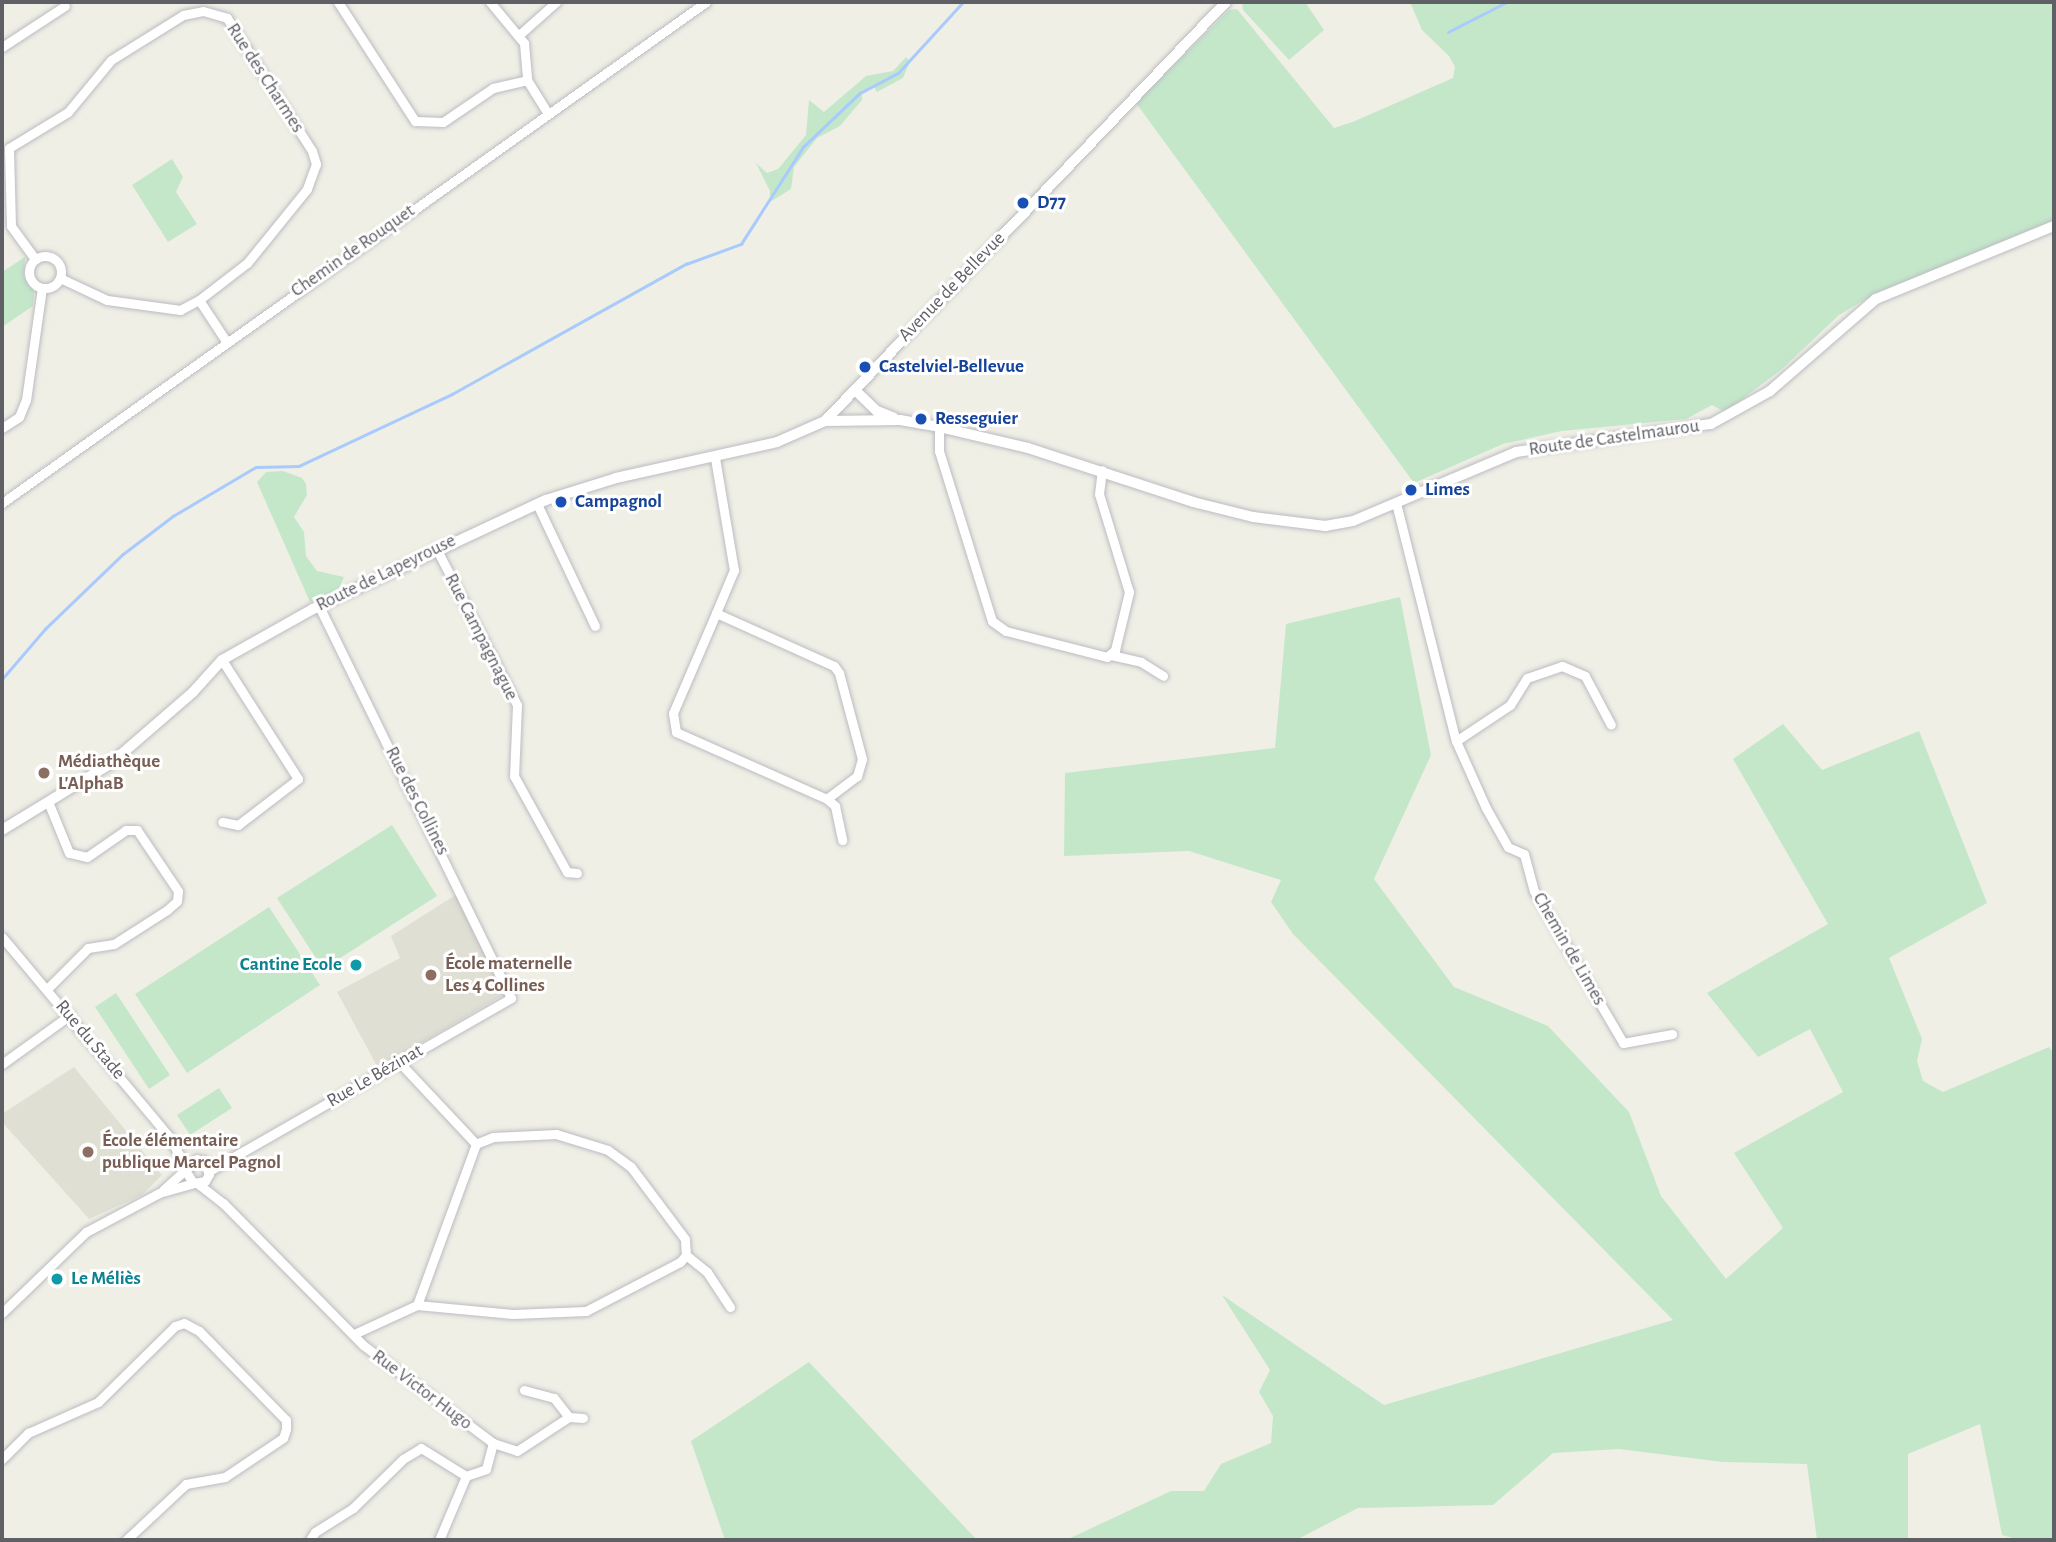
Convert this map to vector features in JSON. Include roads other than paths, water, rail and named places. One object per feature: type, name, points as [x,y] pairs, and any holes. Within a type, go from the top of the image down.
[{"type":"street","points":[[338,2],[415,121],[443,122],[492,88],[527,80]]},
{"type":"street","points":[[490,2],[519,35],[527,80],[548,113]]},
{"type":"street","points":[[519,35],[556,2]]},
{"type":"street","name":"Chemin de Rouquet","points":[[2,503],[705,2]]},
{"type":"street","name":"Avenue de Bellevue","points":[[825,421],[1226,2]]},
{"type":"street","points":[[2,47],[65,6]]},
{"type":"street","name":"Rue des Charmes","points":[[35,259],[11,226],[5,151],[68,112],[111,60],[183,15],[203,11],[227,18],[312,151],[316,164],[307,189],[247,262],[199,300]]},
{"type":"street","name":"Route de Castelmaurou","points":[[825,421],[900,420],[940,427],[1102,470],[1193,502],[1297,525],[1325,527],[1353,521],[1483,464],[1538,447],[1685,431],[1712,424],[1770,391],[1854,314],[1876,299],[2054,227]]},
{"type":"street","points":[[42,288],[29,276],[35,259],[48,256],[56,260],[60,278]]},
{"type":"street","points":[[60,278],[107,300],[180,310],[199,300],[226,341]]},
{"type":"street","points":[[42,288],[60,278]]},
{"type":"street","points":[[2,428],[19,417],[26,400],[42,288]]},
{"type":"street","name":"Route de Castelmaurou","points":[[855,390],[877,411],[900,420]]},
{"type":"street","points":[[859,420],[866,400]]},
{"type":"street","name":"Route de Lapeyrouse","points":[[2,830],[49,804],[110,764],[174,709],[222,660],[319,606],[436,548],[537,504],[616,478],[777,442],[825,421]]},
{"type":"street","points":[[940,427],[939,451],[992,621],[1006,631],[1101,657],[1111,655],[1141,662],[1163,677]]},
{"type":"street","points":[[715,457],[734,570],[673,713],[673,726],[682,736],[722,755],[827,799],[835,806],[842,840]]},
{"type":"street","points":[[1102,470],[1099,494],[1129,592],[1111,655]]},
{"type":"street","points":[[1396,503],[1456,741],[1510,705],[1527,678],[1562,666],[1585,676],[1611,725]]},
{"type":"street","points":[[537,504],[595,626]]},
{"type":"street","name":"Rue Campagnague","points":[[436,548],[516,705],[514,776],[567,872],[577,873]]},
{"type":"street","name":"Rue des Collines","points":[[319,606],[511,998]]},
{"type":"street","points":[[716,613],[834,666],[839,673],[861,768],[827,799]]},
{"type":"street","points":[[222,660],[298,779],[238,825],[222,822]]},
{"type":"street","name":"Chemin de Limes","points":[[1456,741],[1486,808],[1508,846],[1524,854],[1534,891],[1623,1043],[1672,1034]]},
{"type":"street","points":[[47,989],[88,948],[114,944],[167,910],[177,901],[178,891],[137,830],[126,831],[87,856],[69,853],[49,804]]},
{"type":"street","name":"Rue du Stade","points":[[2,937],[71,1015],[175,1145],[195,1183]]},
{"type":"street","name":"Rue Le Bézinat","points":[[195,1183],[239,1153],[511,998]]},
{"type":"street","points":[[2,1064],[71,1015]]},
{"type":"street","points":[[399,1062],[476,1144]]},
{"type":"street","points":[[476,1144],[512,1134],[556,1134],[608,1150],[639,1177],[685,1239],[686,1255],[706,1272],[730,1307]]},
{"type":"street","points":[[417,1305],[476,1144]]},
{"type":"street","name":"Rue du Stade","points":[[175,1145],[200,1160]]},
{"type":"street","name":"Rue Le Bézinat","points":[[200,1160],[239,1153]]},
{"type":"street","points":[[159,1193],[185,1168],[200,1160]]},
{"type":"street","name":"Rue Victor Hugo","points":[[200,1160],[209,1172],[223,1203]]},
{"type":"street","points":[[2,1313],[86,1232],[159,1193],[195,1183]]},
{"type":"street","name":"Rue Victor Hugo","points":[[195,1183],[223,1203],[392,1370],[493,1443],[517,1451],[569,1417]]},
{"type":"street","points":[[354,1334],[417,1305],[513,1314],[586,1311],[686,1255]]},
{"type":"street","points":[[2,1459],[27,1433],[98,1402],[175,1326],[184,1322],[199,1331],[286,1420],[283,1438],[225,1477],[186,1483],[126,1540]]},
{"type":"street","points":[[524,1390],[554,1398],[569,1417],[583,1418]]},
{"type":"street","points":[[439,1540],[466,1476],[486,1469],[493,1443]]},
{"type":"street","points":[[310,1540],[315,1532],[353,1508],[402,1460],[421,1448],[466,1476]]},
{"type":"waterway","points":[[2,679],[45,629],[123,554],[173,516],[256,467],[299,466],[452,394],[686,264],[741,244],[803,147],[860,93],[898,73],[963,2]]},
{"type":"waterway","points":[[1448,32],[1507,2]]},
{"type":"place","name":"D77","points":[[1023,203]]},
{"type":"place","name":"Castelviel-Bellevue","points":[[865,367]]},
{"type":"place","name":"Resseguier","points":[[921,419]]},
{"type":"place","name":"Limes","points":[[1411,490]]},
{"type":"place","name":"Campagnol","points":[[561,502]]},
{"type":"place","name":"Médiathèque L'AlphaB","points":[[44,773]]},
{"type":"place","name":"Cantine Ecole","points":[[356,965]]},
{"type":"place","name":"École maternelle Les 4 Collines","points":[[431,975]]},
{"type":"place","name":"École élémentaire publique Marcel Pagnol","points":[[88,1152]]},
{"type":"place","name":"Le Méliès","points":[[57,1279]]}]
